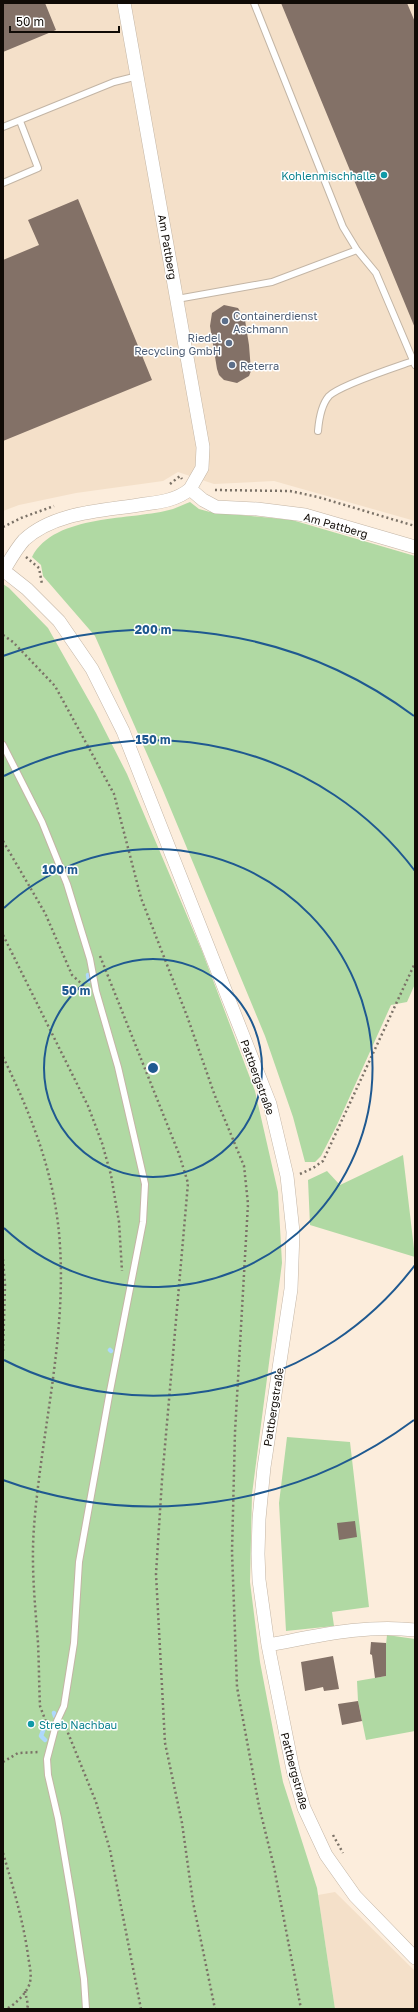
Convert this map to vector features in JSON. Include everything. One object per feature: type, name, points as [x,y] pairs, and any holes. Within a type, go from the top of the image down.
[{"type":"street","name":"Am Pattberg","points":[[124,3],[203,447],[202,468],[190,489],[203,500],[216,506],[305,515],[415,547]]},
{"type":"street","points":[[3,570],[16,550],[34,532],[56,521],[80,514],[164,501],[182,495],[190,489]]},
{"type":"street","name":"Pattbergstraße","points":[[3,570],[27,589],[59,621],[92,669],[123,731],[270,1104],[288,1176],[293,1232],[291,1289],[264,1467],[259,1519],[259,1573],[268,1645],[293,1770],[304,1808],[326,1855],[355,1896],[415,1958]]},
{"type":"street","points":[[268,1645],[370,1627],[415,1630]]},
{"type":"lane","points":[[254,3],[343,227],[357,250],[376,273],[414,363],[344,387],[329,396],[322,408],[318,431]]},
{"type":"lane","points":[[3,127],[114,82],[138,76]]},
{"type":"lane","points":[[3,183],[38,168],[20,121]]},
{"type":"lane","points":[[177,299],[272,282],[357,250]]},
{"type":"lane","points":[[3,745],[42,822],[67,884],[90,959],[96,991],[118,1067],[144,1184],[143,1222],[109,1396],[79,1562],[74,1643],[64,1706],[57,1721],[47,1759],[48,1775],[58,1818],[72,1900],[84,1979],[86,2009]]},
{"type":"path","points":[[16,550],[39,568],[42,584],[47,589]]},
{"type":"path","points":[[3,635],[13,642],[55,686],[114,794],[141,898],[187,1016],[215,1096],[244,1166],[248,1204],[235,1432],[232,1552],[237,1687],[259,1806],[274,1867],[302,2009]]},
{"type":"path","points":[[3,841],[44,913],[72,975],[81,984],[96,991]]},
{"type":"path","points":[[3,935],[88,1106],[102,1143],[111,1175],[119,1222],[123,1276]]},
{"type":"path","points":[[99,953],[107,969],[179,1154],[188,1183],[162,1480],[156,1574],[165,1743],[182,1823],[193,1902],[215,2009]]},
{"type":"path","points":[[288,1176],[302,1173],[323,1161],[415,963]]},
{"type":"path","points":[[3,1057],[40,1142],[56,1212],[60,1247],[61,1282],[57,1339],[38,1494],[32,1560],[40,1706],[53,1737]]},
{"type":"path","points":[[300,1166],[302,1181]]},
{"type":"path","points":[[3,1258],[5,1284],[3,1353]]},
{"type":"path","points":[[66,1729],[96,1802],[110,1850],[141,2009]]},
{"type":"path","points":[[3,1762],[18,1753],[50,1751]]},
{"type":"path","points":[[330,1829],[344,1855]]},
{"type":"path","points":[[3,1853],[25,1933],[31,1973],[30,1984],[16,2003],[6,2009]]},
{"type":"path","points":[[25,1991],[28,2005],[27,2009]]},
{"type":"shaded area","points":[[3,3],[415,3],[415,521],[274,481],[214,484],[178,472],[163,481],[76,493],[19,505],[3,511]]},
{"type":"shaded area","points":[[335,1892],[415,1971],[415,2009],[335,2009],[318,1895]]},
{"type":"green space","points":[[190,502],[199,509],[210,512],[292,520],[415,556],[415,984],[407,1002],[391,1005],[337,1125],[321,1156],[315,1162],[305,1162],[293,1117],[265,1036],[162,788],[95,636],[43,576],[41,565],[32,557],[43,543],[58,533],[76,526],[96,521],[156,513],[173,509]]},
{"type":"green space","points":[[3,584],[9,588],[48,628],[96,713],[127,774],[202,951],[255,1091],[278,1192],[282,1263],[252,1494],[250,1582],[260,1662],[283,1782],[317,1888],[335,2009],[3,2009]]},
{"type":"green space","points":[[403,1155],[415,1257],[310,1225],[308,1180],[327,1171],[340,1185]]},
{"type":"green space","points":[[287,1437],[350,1442],[369,1607],[332,1612],[334,1626],[286,1631],[279,1503]]},
{"type":"green space","points":[[387,1635],[415,1639],[415,1731],[366,1740],[358,1701],[357,1681],[386,1676],[384,1664]]},
{"type":"building","points":[[3,3],[45,3],[56,30],[3,52]]},
{"type":"building","name":"Kohlenmischhalle","points":[[281,3],[407,3],[415,22],[415,328]]},
{"type":"building","points":[[78,199],[152,380],[3,441],[3,260],[39,245],[28,220]]},
{"type":"building","points":[[224,305],[238,308],[245,320],[251,371],[249,376],[237,383],[224,380],[219,375],[217,369],[210,326],[212,313]]},
{"type":"building","points":[[355,1521],[357,1537],[339,1540],[337,1523]]},
{"type":"building","points":[[371,1642],[386,1643],[386,1676],[375,1678],[372,1655],[370,1654]]},
{"type":"building","points":[[333,1656],[339,1689],[324,1691],[323,1687],[305,1691],[301,1662]]},
{"type":"building","points":[[358,1701],[362,1721],[342,1725],[338,1704]]},
{"type":"waterway","points":[[88,975],[89,981]]},
{"type":"waterway","points":[[44,1728],[41,1736],[45,1740]]},
{"type":"place","name":"Kohlenmischhalle","points":[[384,175]]},
{"type":"place","name":"Containerdienst Aschmann","points":[[225,321]]},
{"type":"place","name":"Riedel Recycling GmbH","points":[[229,343]]},
{"type":"place","name":"Reterra","points":[[232,365]]},
{"type":"place","name":"Streb Nachbau","points":[[31,1724]]}]
